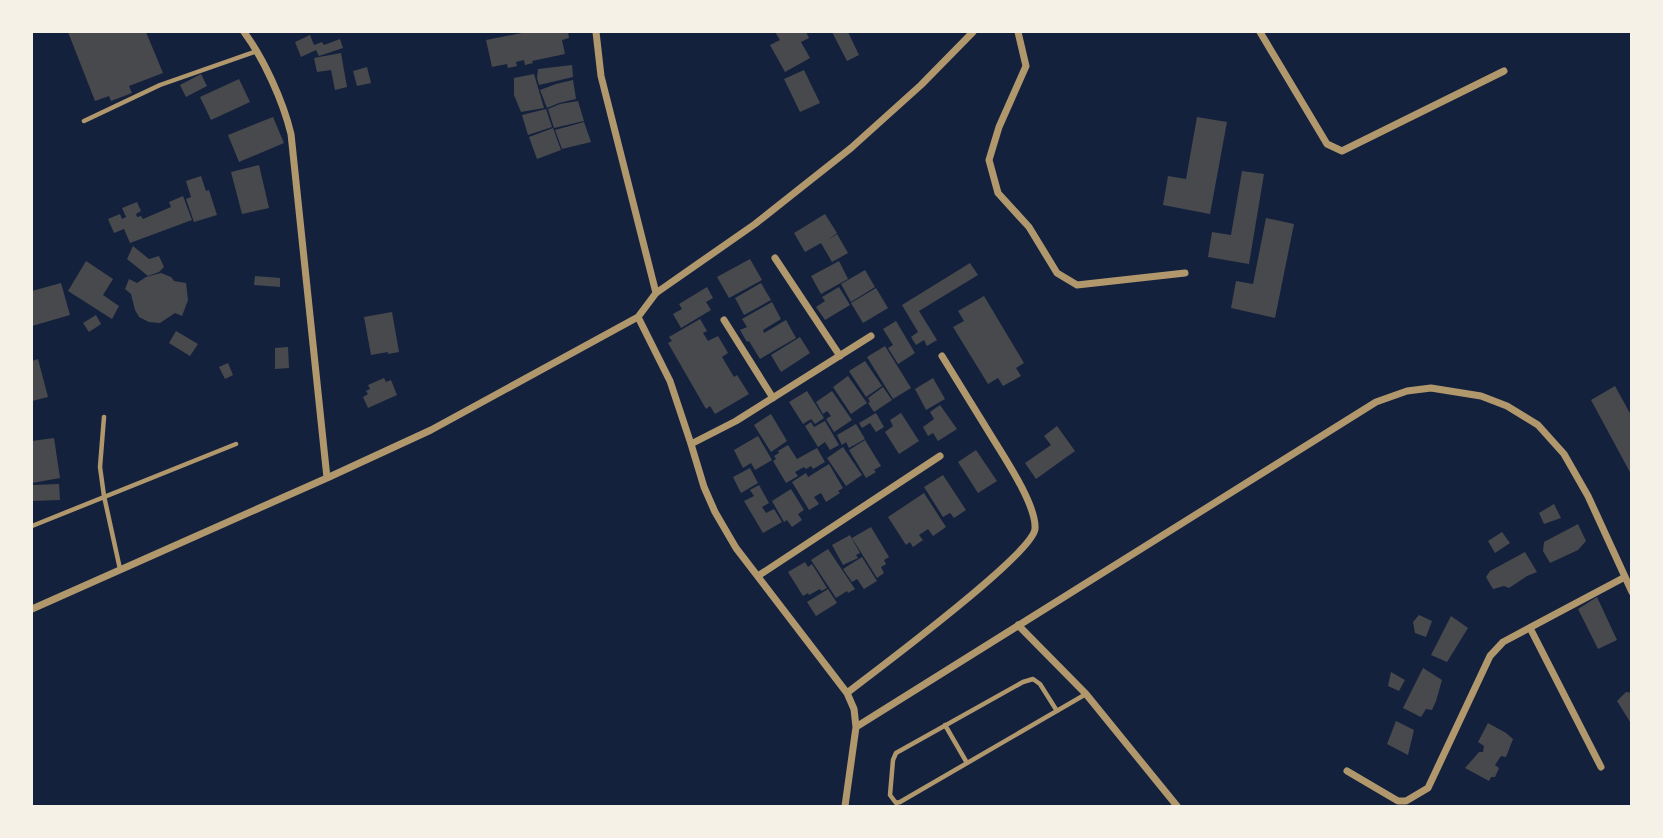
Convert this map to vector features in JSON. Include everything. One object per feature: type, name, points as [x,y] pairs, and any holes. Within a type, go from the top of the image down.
[{"type":"street","points":[[244,32],[258,50],[288,121],[292,142],[327,478]]},
{"type":"street","points":[[596,32],[601,76],[656,293]]},
{"type":"street","points":[[32,609],[431,430],[638,317],[656,293],[755,224],[851,148],[921,85],[972,32]]},
{"type":"street","points":[[1018,32],[1026,66],[999,127],[989,160],[998,193],[1030,227],[1057,273],[1077,285],[1185,273]]},
{"type":"street","points":[[1260,32],[1326,144],[1342,151],[1504,71]]},
{"type":"street","points":[[775,258],[840,356]]},
{"type":"street","points":[[638,317],[670,381],[704,487],[715,512],[736,548],[847,692],[854,709],[856,727],[845,807]]},
{"type":"street","points":[[724,320],[773,398]]},
{"type":"street","points":[[691,444],[736,421],[871,336]]},
{"type":"street","points":[[847,692],[890,661],[1007,566],[1031,539],[1035,530],[1029,502],[942,356]]},
{"type":"street","points":[[856,727],[1376,402],[1407,391],[1431,388],[1481,396],[1507,406],[1538,425],[1564,454],[1588,496],[1628,576],[1632,592]]},
{"type":"street","points":[[758,576],[940,456]]},
{"type":"street","points":[[1347,771],[1398,801],[1406,801],[1428,788],[1490,656],[1503,642],[1628,576]]},
{"type":"street","points":[[1018,625],[1086,694],[1177,807]]},
{"type":"street","points":[[1530,628],[1601,767]]},
{"type":"lane","points":[[84,121],[160,85],[258,50]]},
{"type":"lane","points":[[104,416],[100,467],[120,569]]},
{"type":"lane","points":[[32,526],[236,444]]},
{"type":"lane","points":[[1057,711],[1040,684],[1033,679],[1023,682],[901,750],[894,756],[890,795],[896,803],[900,802],[1057,711],[1086,694]]},
{"type":"lane","points":[[945,726],[967,763]]},
{"type":"building","points":[[68,32],[146,32],[163,73],[129,86],[132,93],[111,101],[109,96],[95,101]]},
{"type":"building","points":[[527,32],[568,32],[569,38],[562,40],[565,54],[525,65],[524,60],[516,62],[517,66],[508,68],[507,64],[492,67],[486,40]]},
{"type":"building","points":[[775,32],[806,32],[809,38],[801,42],[810,58],[785,72],[770,45],[780,40]]},
{"type":"building","points":[[832,32],[848,32],[859,55],[847,61]]},
{"type":"building","points":[[310,35],[314,45],[322,42],[324,45],[340,39],[343,48],[319,56],[316,50],[301,57],[295,42]]},
{"type":"building","points":[[341,53],[347,87],[335,90],[331,70],[317,72],[314,58]]},
{"type":"building","points":[[572,65],[573,77],[539,85],[538,69]]},
{"type":"building","points":[[367,67],[371,83],[357,86],[353,71]]},
{"type":"building","points":[[804,70],[820,103],[800,112],[784,79]]},
{"type":"building","points":[[201,74],[207,86],[186,97],[180,85]]},
{"type":"building","points":[[534,74],[544,108],[521,112],[514,95],[514,78]]},
{"type":"building","points":[[239,79],[250,102],[211,120],[200,97]]},
{"type":"building","points":[[573,80],[576,99],[547,108],[540,90]]},
{"type":"building","points":[[578,101],[584,121],[554,128],[548,109]]},
{"type":"building","points":[[546,109],[552,127],[528,135],[522,115]]},
{"type":"building","points":[[273,117],[284,143],[239,162],[228,135]]},
{"type":"building","points":[[1197,117],[1227,122],[1210,214],[1163,205],[1168,176],[1186,179]]},
{"type":"building","points":[[584,122],[591,142],[562,149],[555,130]]},
{"type":"building","points":[[553,128],[561,150],[537,159],[529,137]]},
{"type":"building","points":[[259,165],[269,208],[242,214],[231,172]]},
{"type":"building","points":[[1242,171],[1264,174],[1249,264],[1208,257],[1212,232],[1231,235]]},
{"type":"building","points":[[201,176],[217,215],[194,222],[186,199],[191,197],[186,181]]},
{"type":"building","points":[[183,196],[192,220],[130,243],[124,229],[114,233],[108,219],[120,214],[122,219],[126,217],[122,208],[137,202],[141,211],[136,214],[137,217],[141,216],[143,219],[171,207],[169,202]]},
{"type":"building","points":[[825,214],[837,233],[828,240],[837,234],[848,253],[832,262],[821,243],[805,252],[794,233]]},
{"type":"building","points":[[1266,218],[1294,224],[1275,318],[1231,308],[1236,281],[1253,284]]},
{"type":"building","points":[[133,246],[149,259],[159,256],[164,267],[148,276],[127,259]]},
{"type":"building","points":[[750,259],[762,280],[729,298],[717,277]]},
{"type":"building","points":[[86,261],[113,279],[103,295],[119,306],[112,319],[68,291]]},
{"type":"building","points":[[839,261],[848,279],[821,294],[811,276]]},
{"type":"building","points":[[970,263],[978,275],[919,311],[937,340],[927,346],[924,340],[916,345],[911,337],[918,332],[902,305]]},
{"type":"building","points":[[865,270],[875,287],[851,302],[841,284]]},
{"type":"building","points":[[161,273],[174,281],[186,283],[188,300],[182,316],[175,313],[160,323],[149,322],[139,317],[131,294],[125,289],[129,279],[137,283]]},
{"type":"building","points":[[255,276],[280,278],[280,287],[254,285]]},
{"type":"building","points":[[61,283],[70,315],[32,326],[32,291]]},
{"type":"building","points":[[761,283],[771,300],[744,315],[735,298]]},
{"type":"building","points":[[707,287],[713,298],[706,302],[711,310],[681,328],[673,314],[682,309],[679,304]]},
{"type":"building","points":[[839,287],[850,305],[825,320],[816,307],[825,301],[822,297]]},
{"type":"building","points":[[876,288],[888,308],[863,323],[851,303]]},
{"type":"building","points":[[984,296],[1024,363],[1016,368],[1021,376],[1003,386],[998,378],[988,384],[953,327],[964,321],[958,311]]},
{"type":"building","points":[[772,302],[781,319],[763,330],[764,333],[786,320],[796,338],[760,359],[740,330],[747,327],[742,319]]},
{"type":"building","points":[[392,312],[399,352],[371,355],[364,317]]},
{"type":"building","points":[[96,315],[101,324],[89,332],[83,323]]},
{"type":"building","points":[[700,319],[707,331],[703,333],[708,341],[718,336],[728,353],[722,357],[749,394],[715,414],[710,406],[706,409],[668,343],[672,341],[669,337]]},
{"type":"building","points":[[896,321],[915,353],[898,364],[888,348],[893,345],[883,329]]},
{"type":"building","points":[[176,331],[198,344],[190,356],[169,343]]},
{"type":"building","points":[[800,337],[810,353],[781,372],[771,355]]},
{"type":"building","points":[[885,346],[911,388],[893,399],[867,357]]},
{"type":"building","points":[[288,347],[289,368],[275,369],[275,348]]},
{"type":"building","points":[[38,359],[48,397],[32,401],[32,361]]},
{"type":"building","points":[[865,361],[882,386],[866,397],[849,371]]},
{"type":"building","points":[[228,363],[233,375],[225,379],[219,367]]},
{"type":"building","points":[[848,376],[867,403],[851,414],[833,387]]},
{"type":"building","points":[[384,378],[386,382],[391,380],[397,395],[368,408],[363,397],[368,394],[368,385]]},
{"type":"building","points":[[933,378],[945,399],[926,410],[915,389]]},
{"type":"building","points":[[1615,386],[1632,417],[1632,476],[1591,400]]},
{"type":"building","points":[[883,387],[892,400],[874,412],[868,398]]},
{"type":"building","points":[[807,391],[824,418],[815,424],[811,419],[803,424],[789,402]]},
{"type":"building","points":[[832,391],[852,420],[834,432],[826,419],[831,416],[827,411],[823,414],[816,402]]},
{"type":"building","points":[[940,405],[957,429],[938,441],[933,433],[928,436],[923,427],[934,419],[930,412]]},
{"type":"building","points":[[876,413],[884,427],[876,432],[870,423],[862,428],[859,423]]},
{"type":"building","points":[[901,413],[919,441],[899,454],[885,432],[893,426],[890,420]]},
{"type":"building","points":[[771,414],[787,441],[771,452],[754,425]]},
{"type":"building","points":[[825,421],[839,445],[830,450],[825,442],[818,447],[805,426],[811,422],[814,427]]},
{"type":"building","points":[[856,424],[865,439],[849,448],[846,442],[842,445],[837,435]]},
{"type":"building","points":[[1057,426],[1075,451],[1036,479],[1025,463],[1051,445],[1044,436]]},
{"type":"building","points":[[758,436],[772,460],[755,470],[751,463],[743,468],[734,450]]},
{"type":"building","points":[[54,438],[60,478],[32,483],[32,441]]},
{"type":"building","points":[[865,440],[881,466],[866,478],[849,450]]},
{"type":"building","points":[[788,445],[797,459],[817,448],[825,462],[813,469],[811,466],[806,469],[804,467],[795,472],[798,476],[786,483],[773,461],[778,451]]},
{"type":"building","points":[[843,447],[862,475],[846,486],[827,458]]},
{"type":"building","points":[[976,450],[997,481],[978,493],[958,462]]},
{"type":"building","points":[[829,464],[843,488],[826,502],[821,493],[814,497],[819,504],[809,510],[792,482],[806,473],[808,477]]},
{"type":"building","points":[[750,468],[758,483],[741,493],[733,477]]},
{"type":"building","points":[[943,475],[966,510],[954,518],[950,513],[943,517],[924,487]]},
{"type":"building","points":[[59,484],[60,500],[32,501],[32,485]]},
{"type":"building","points":[[759,485],[769,503],[762,507],[766,513],[774,509],[782,522],[763,533],[744,501],[754,496],[750,490]]},
{"type":"building","points":[[791,489],[804,510],[798,514],[802,520],[792,527],[787,520],[784,522],[772,501]]},
{"type":"building","points":[[924,493],[946,527],[933,536],[928,529],[919,535],[923,540],[913,547],[910,542],[906,545],[888,517]]},
{"type":"building","points":[[1554,504],[1561,518],[1544,524],[1539,513]]},
{"type":"building","points":[[1578,524],[1586,541],[1578,550],[1550,563],[1543,551],[1544,542]]},
{"type":"building","points":[[871,527],[889,557],[881,567],[884,573],[877,578],[852,538]]},
{"type":"building","points":[[1502,532],[1510,543],[1495,553],[1488,541]]},
{"type":"building","points":[[850,535],[860,553],[856,555],[858,558],[843,565],[832,545]]},
{"type":"building","points":[[828,549],[855,589],[836,598],[811,560]]},
{"type":"building","points":[[1525,552],[1537,572],[1509,588],[1504,586],[1493,589],[1486,577],[1490,571]]},
{"type":"building","points":[[862,557],[877,581],[864,589],[857,579],[852,582],[843,569]]},
{"type":"building","points":[[805,562],[808,567],[812,564],[827,588],[803,596],[788,572]]},
{"type":"building","points":[[828,589],[837,603],[816,616],[807,602]]},
{"type":"building","points":[[1597,597],[1617,640],[1598,649],[1578,609]]},
{"type":"building","points":[[1419,615],[1432,621],[1426,637],[1415,633],[1413,622]]},
{"type":"building","points":[[1451,616],[1468,628],[1447,662],[1431,655]]},
{"type":"building","points":[[1423,668],[1442,680],[1432,710],[1426,709],[1421,717],[1403,708]]},
{"type":"building","points":[[1391,672],[1405,680],[1399,691],[1388,686]]},
{"type":"building","points":[[1626,692],[1632,693],[1632,725],[1617,701]]},
{"type":"building","points":[[1396,721],[1414,730],[1408,755],[1387,744]]},
{"type":"building","points":[[1488,723],[1513,739],[1506,757],[1501,756],[1495,765],[1499,768],[1495,777],[1491,777],[1489,781],[1465,768],[1479,752],[1483,752],[1484,746],[1478,742]]}]
